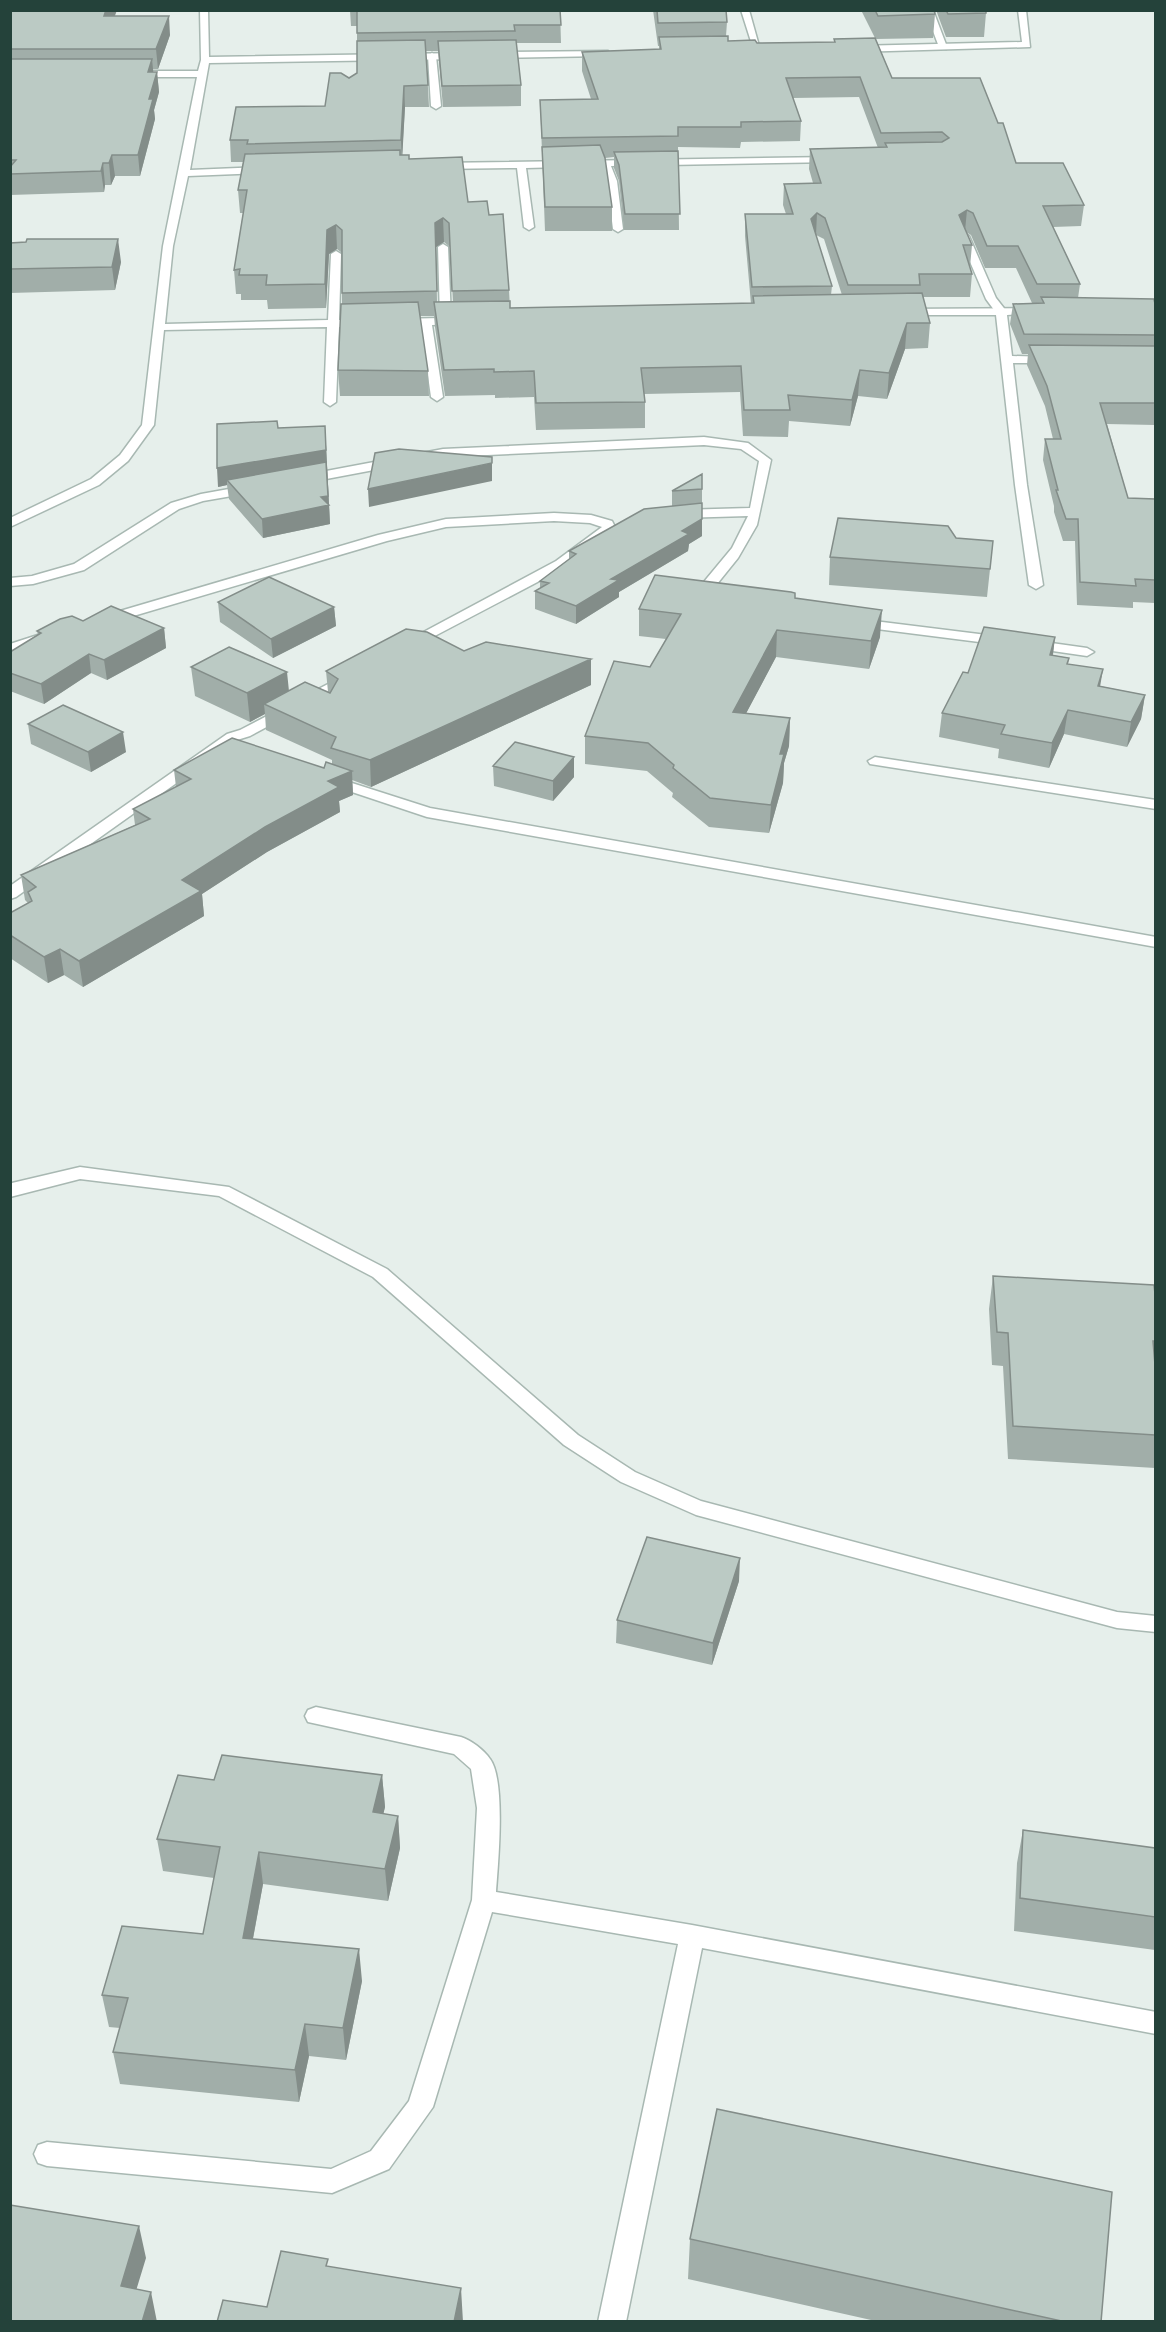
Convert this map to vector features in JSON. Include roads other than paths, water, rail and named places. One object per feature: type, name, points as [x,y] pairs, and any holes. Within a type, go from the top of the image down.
[{"type":"street","points":[[10,523],[95,482],[124,458],[148,425],[168,246],[205,60],[204,10]]},
{"type":"street","points":[[745,10],[758,51]]},
{"type":"street","points":[[929,10],[943,47]]},
{"type":"street","points":[[847,49],[1027,45],[1022,10]]},
{"type":"street","points":[[746,51],[769,51]]},
{"type":"street","points":[[479,55],[618,53]]},
{"type":"street","points":[[432,56],[436,106]]},
{"type":"street","points":[[205,60],[467,56]]},
{"type":"street","points":[[351,58],[352,71]]},
{"type":"street","points":[[124,74],[203,74]]},
{"type":"street","points":[[432,166],[844,159]]},
{"type":"street","points":[[606,163],[612,181],[618,229]]},
{"type":"street","points":[[521,164],[529,227]]},
{"type":"street","points":[[184,173],[275,170]]},
{"type":"street","points":[[964,236],[991,299],[1001,312],[1021,485],[1036,585]]},
{"type":"street","points":[[443,247],[446,321]]},
{"type":"street","points":[[330,402],[336,254]]},
{"type":"street","points":[[893,312],[1048,311]]},
{"type":"street","points":[[426,321],[437,397]]},
{"type":"street","points":[[159,327],[470,321]]},
{"type":"street","points":[[1007,359],[1064,360]]},
{"type":"street","points":[[293,481],[443,453],[704,441],[744,446],[765,460],[755,512],[748,533],[705,589],[716,597],[727,600]]},
{"type":"street","points":[[10,582],[33,580],[79,567],[175,506],[201,498],[258,487]]},
{"type":"street","points":[[663,517],[755,512]]},
{"type":"street","points":[[89,625],[383,538],[446,523],[554,518],[591,519],[612,524],[610,529],[561,564],[392,654]]},
{"type":"street","points":[[838,620],[1087,652]]},
{"type":"street","points":[[10,649],[55,634]]},
{"type":"street","points":[[10,894],[232,737],[360,671]]},
{"type":"street","points":[[232,737],[252,746]]},
{"type":"street","points":[[875,761],[1155,805]]},
{"type":"street","points":[[312,772],[427,812],[1155,942]]},
{"type":"street","points":[[10,1191],[18,1187],[80,1173],[223,1191],[380,1273],[570,1440],[628,1477],[696,1508],[828,1541],[1117,1620],[1155,1624]]},
{"type":"street","points":[[47,2154],[332,2181],[380,2160],[420,2107],[484,1900],[489,1808],[482,1765],[461,1746],[316,1716]]},
{"type":"street","points":[[484,1900],[692,1936],[1155,2023]]},
{"type":"street","points":[[612,2322],[692,1936]]}]
